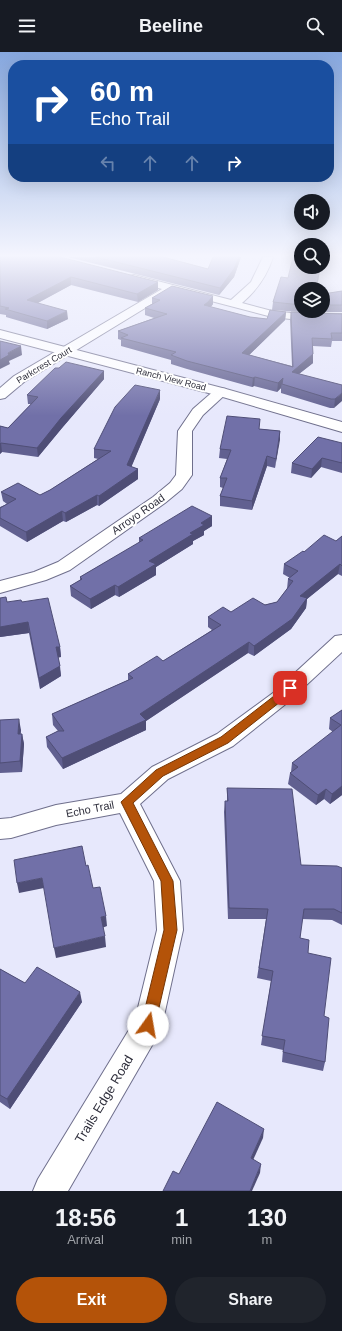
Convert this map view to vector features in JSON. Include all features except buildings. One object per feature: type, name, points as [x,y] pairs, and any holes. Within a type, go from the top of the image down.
[{"type":"street","name":"Parkcrest Court","points":[[0,395],[19,379],[135,310]]},
{"type":"street","points":[[257,310],[272,314],[342,317]]},
{"type":"street","name":"Ranch View Road","points":[[0,334],[221,392],[342,427]]},
{"type":"street","name":"Arroyo Road","points":[[0,588],[40,576],[64,566],[159,500],[176,486],[184,475],[185,431],[198,412],[221,392]]},
{"type":"street","name":"Echo Trail","points":[[0,829],[126,802],[160,773],[225,740],[280,698],[342,641]]},
{"type":"street","name":"Trails Edge Road","points":[[50,1191],[86,1127],[148,1025],[170,930],[167,881],[126,802]]},
{"type":"route","points":[[148,1025],[170,930],[167,881],[126,802],[160,773],[225,740],[280,698],[290,688]]}]
